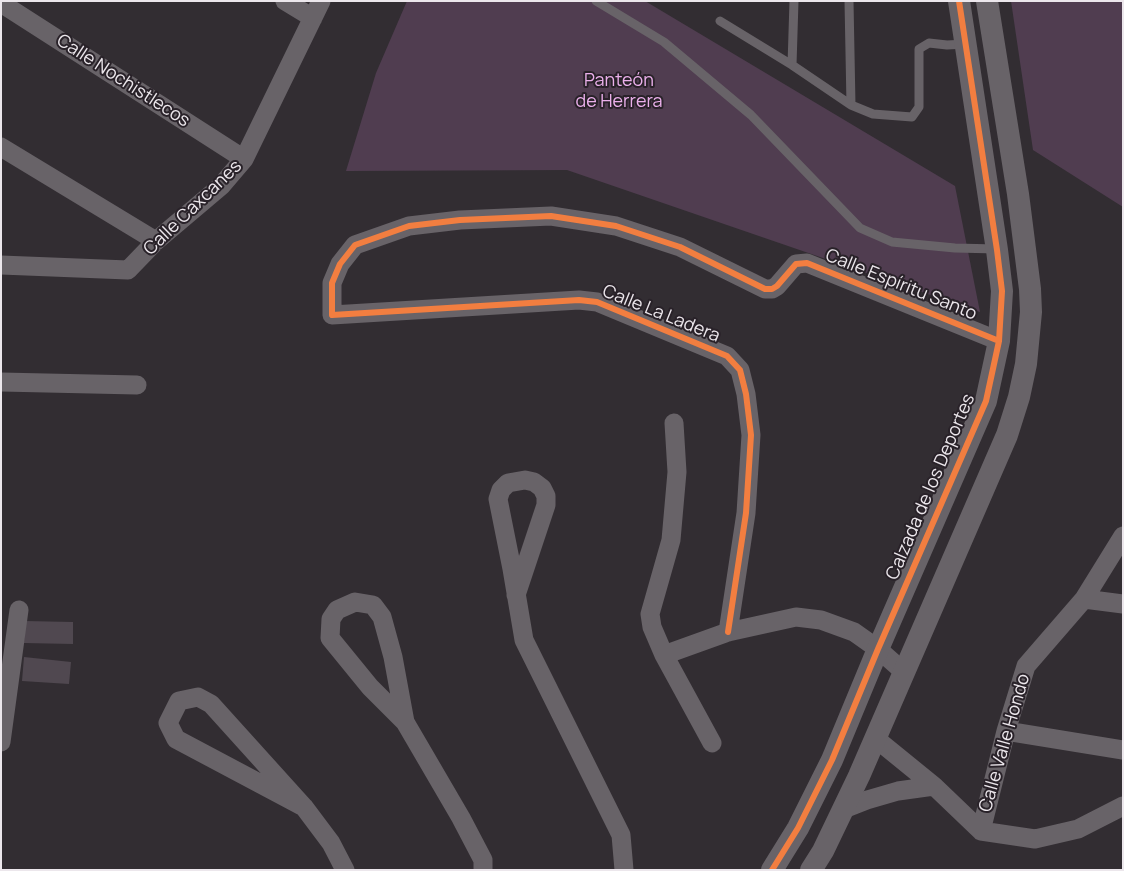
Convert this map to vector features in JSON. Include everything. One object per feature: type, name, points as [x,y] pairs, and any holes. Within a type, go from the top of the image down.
[{"type":"street","points":[[285,1],[313,18]]},
{"type":"street","name":"Calle Caxcanes","points":[[1,264],[128,270],[156,242],[221,186],[244,159],[321,1]]},
{"type":"street","name":"Calzada de los Deportes","points":[[772,870],[798,828],[832,760],[986,401],[999,341],[1002,291],[967,44],[959,1]]},
{"type":"street","points":[[811,870],[823,851],[859,776],[1007,435],[1019,397],[1029,341],[1031,312],[1026,248],[987,1]]},
{"type":"street","name":"Calle Nochistlecos","points":[[1,3],[244,159]]},
{"type":"street","points":[[1,147],[156,242]]},
{"type":"street","name":"Calle Espíritu Santo","points":[[332,315],[332,283],[340,264],[355,245],[410,226],[460,220],[550,216],[616,226],[680,247],[765,288],[772,289],[777,286],[796,264],[807,263],[999,341]]},
{"type":"street","name":"Calle La Ladera","points":[[332,315],[579,300],[597,302],[727,356],[740,370],[746,394],[752,435],[746,513],[728,632]]},
{"type":"street","points":[[1,382],[137,385]]},
{"type":"street","points":[[674,423],[677,472],[671,540],[650,614],[652,627],[664,655],[712,743]]},
{"type":"street","points":[[516,595],[546,505],[546,496],[542,488],[534,482],[525,480],[508,483],[501,490],[498,499],[524,640],[621,834],[624,870]]},
{"type":"street","name":"Calle Valle Hondo","points":[[981,831],[1006,731],[1026,666],[1084,599],[1123,536]]},
{"type":"street","points":[[1084,599],[1123,604]]},
{"type":"street","points":[[405,722],[393,657],[382,617],[373,605],[355,602],[337,610],[331,619],[330,638],[370,688],[405,722],[466,826],[483,860],[483,870]]},
{"type":"street","points":[[1,742],[19,610]]},
{"type":"street","points":[[664,655],[728,632],[796,617],[821,620],[854,632],[878,649],[904,672]]},
{"type":"street","points":[[304,807],[176,739],[168,723],[179,701],[198,697],[212,704],[304,807],[331,843],[345,870]]},
{"type":"street","points":[[1006,731],[1123,750]]},
{"type":"street","points":[[875,738],[934,786],[981,831],[1035,839],[1078,829],[1123,806]]},
{"type":"street","points":[[832,760],[859,776]]},
{"type":"street","points":[[844,809],[898,791],[934,786]]},
{"type":"lane","points":[[596,1],[664,42],[751,114],[860,228],[892,242],[997,250]]},
{"type":"lane","points":[[792,64],[794,1]]},
{"type":"lane","points":[[849,1],[851,105]]},
{"type":"lane","points":[[720,21],[792,64],[851,105],[872,114],[912,117],[919,107],[919,49],[929,44],[967,44]]},
{"type":"green space","name":"Panteón de Herrera","points":[[407,1],[645,1],[955,186],[980,312],[567,170],[346,171],[376,73]]},
{"type":"green space","points":[[1011,1],[1123,1],[1123,207],[1033,150]]},
{"type":"building","points":[[25,621],[73,622],[73,644],[24,643]]},
{"type":"building","points":[[24,657],[71,662],[69,684],[22,681]]},
{"type":"cycle path","points":[[772,870],[798,828],[832,760],[986,401],[999,341],[1002,291],[959,1]]},
{"type":"cycle path","points":[[728,632],[746,513],[751,435],[746,394],[740,370],[727,356],[597,302],[579,300],[332,315],[332,283],[340,264],[355,245],[409,226],[460,220],[551,216],[616,226],[680,247],[765,289],[772,289],[777,286],[796,264],[807,263],[999,341]]}]
